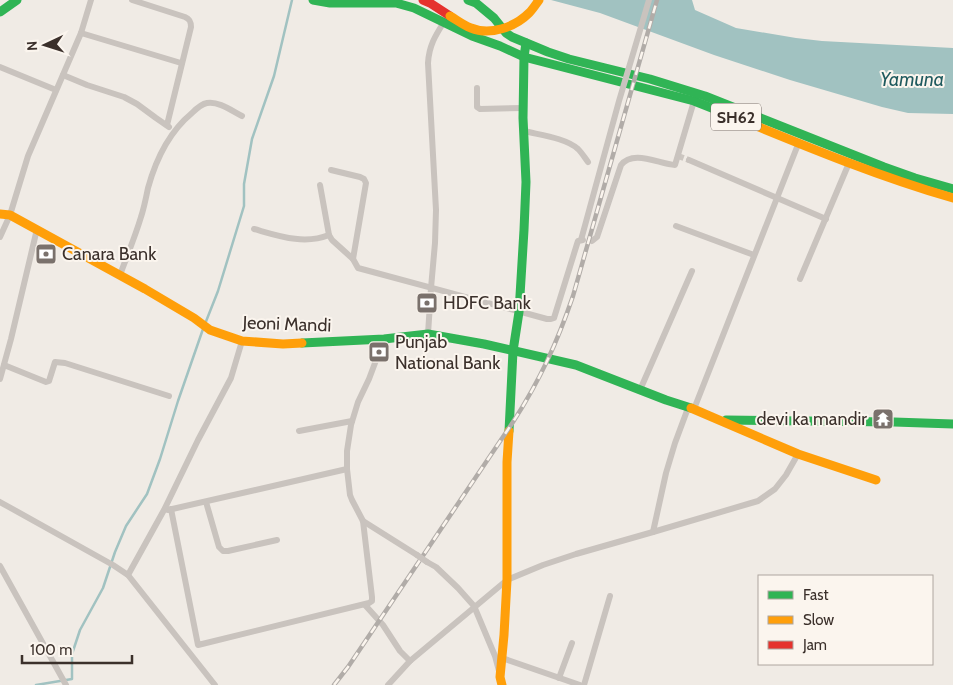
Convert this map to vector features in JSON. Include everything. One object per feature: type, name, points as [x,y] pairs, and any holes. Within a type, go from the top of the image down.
[{"type":"main road","points":[[0,12],[17,0]]},
{"type":"main road","name":"SH62","points":[[313,0],[330,3],[396,3],[414,8],[447,19],[472,36],[524,57],[694,100],[849,163],[909,185],[953,198]]},
{"type":"main road","points":[[423,0],[430,3],[447,19],[474,29],[487,31],[512,24],[530,12],[539,0]]},
{"type":"main road","name":"SH62","points":[[468,0],[476,3],[494,18],[512,38],[569,60],[650,79],[704,96],[884,167],[953,189]]},
{"type":"main road","points":[[501,681],[507,580],[507,462],[513,352],[519,312],[526,182],[523,108],[526,43]]},
{"type":"main road","name":"Jeoni Mandi","points":[[0,214],[10,215],[37,229],[194,318],[210,330],[242,341],[283,344],[384,339],[428,334],[484,344],[576,365],[721,420],[798,454],[876,480]]},
{"type":"main road","points":[[721,420],[953,424]]},
{"type":"street","points":[[0,237],[10,215],[28,156],[81,33],[91,0]]},
{"type":"street","points":[[132,0],[188,19],[191,22],[167,125]]},
{"type":"street","points":[[320,185],[329,235],[353,259],[358,268],[519,312],[547,319],[554,318],[578,241],[582,240],[619,101],[649,0]]},
{"type":"street","points":[[428,334],[436,210],[428,63],[432,42],[447,19]]},
{"type":"street","points":[[81,33],[181,64]]},
{"type":"street","points":[[0,67],[56,90]]},
{"type":"street","points":[[63,75],[124,97],[174,130]]},
{"type":"street","points":[[477,88],[477,107],[480,110],[523,108]]},
{"type":"street","points":[[592,241],[597,237],[624,160],[630,158],[650,159],[675,165],[694,100]]},
{"type":"street","points":[[120,275],[142,217],[155,168],[174,130],[188,116],[206,103],[220,105],[242,116]]},
{"type":"street","points":[[524,132],[552,138],[572,145],[578,149],[588,162]]},
{"type":"street","points":[[653,532],[666,473],[675,443],[778,198],[799,142]]},
{"type":"street","points":[[689,160],[826,219]]},
{"type":"street","points":[[800,278],[849,163]]},
{"type":"street","points":[[331,170],[360,177],[366,183],[353,259]]},
{"type":"street","points":[[676,226],[754,255]]},
{"type":"street","points":[[0,379],[37,229]]},
{"type":"street","points":[[254,229],[295,239],[319,239],[329,235]]},
{"type":"street","points":[[640,390],[692,271]]},
{"type":"street","points":[[190,656],[198,645],[365,605],[372,601],[363,521],[352,500],[347,470],[352,421],[384,339]]},
{"type":"street","points":[[128,575],[168,509],[198,440],[231,378],[242,341]]},
{"type":"street","points":[[4,365],[46,382],[55,362],[65,362],[169,396]]},
{"type":"street","points":[[299,431],[352,421]]},
{"type":"street","points":[[388,685],[410,661],[507,580],[576,554],[758,501],[775,489],[786,476],[798,454]]},
{"type":"street","points":[[168,509],[347,470]]},
{"type":"street","points":[[0,502],[128,575],[190,656],[215,685]]},
{"type":"street","points":[[206,502],[219,548],[223,551],[277,540]]},
{"type":"street","points":[[168,509],[198,645]]},
{"type":"street","points":[[363,521],[436,567],[474,606],[495,656],[501,681]]},
{"type":"street","points":[[0,566],[66,685]]},
{"type":"street","points":[[584,685],[610,596]]},
{"type":"street","points":[[365,605],[383,625],[400,651],[410,661]]},
{"type":"street","points":[[559,678],[572,643]]},
{"type":"street","points":[[502,658],[580,685]]},
{"type":"water","name":"Yamuna","points":[[551,0],[692,0],[695,10],[736,28],[822,41],[953,48],[953,114],[908,113],[882,107],[714,55],[600,13]]},
{"type":"waterway","points":[[205,324],[218,291],[244,206],[244,184],[252,139],[274,76],[292,0]]},
{"type":"waterway","points":[[36,685],[72,679],[72,654],[80,630],[103,588],[126,526],[147,494],[203,329]]},
{"type":"tunnel","points":[[678,156],[689,160]]},
{"type":"railway","points":[[334,685],[513,422],[532,391],[547,361],[573,296],[657,0]]},
{"type":"traffic: fast","points":[[0,12],[17,0]]},
{"type":"traffic: fast","points":[[313,0],[330,3],[396,3],[414,8],[472,36],[524,57],[694,101],[732,116]]},
{"type":"traffic: fast","points":[[468,0],[476,3],[494,18],[506,33],[512,37],[548,52],[650,79],[705,96],[884,167],[953,189]]},
{"type":"traffic: fast","points":[[509,431],[513,351],[519,312],[524,230],[526,182],[523,118],[526,43]]},
{"type":"traffic: fast","points":[[302,343],[384,339],[428,334],[484,344],[576,365],[691,408]]},
{"type":"traffic: fast","points":[[726,420],[953,424]]},
{"type":"traffic: slow","points":[[450,16],[478,30],[502,29],[523,18],[539,0]]},
{"type":"traffic: slow","points":[[732,116],[869,170],[953,198]]},
{"type":"traffic: slow","points":[[0,214],[10,215],[145,289],[194,318],[210,330],[242,341],[283,344],[302,343]]},
{"type":"traffic: slow","points":[[691,408],[798,454],[876,480]]},
{"type":"traffic: slow","points":[[502,685],[500,677],[507,580],[507,462],[509,431]]},
{"type":"traffic: jam","points":[[423,0],[450,16]]},
{"type":"place","name":"Canara Bank","points":[[46,254]]},
{"type":"place","name":"HDFC Bank","points":[[427,303]]},
{"type":"place","name":"Punjab National Bank","points":[[379,352]]},
{"type":"place","name":"devi ka mandir","points":[[883,419]]}]
